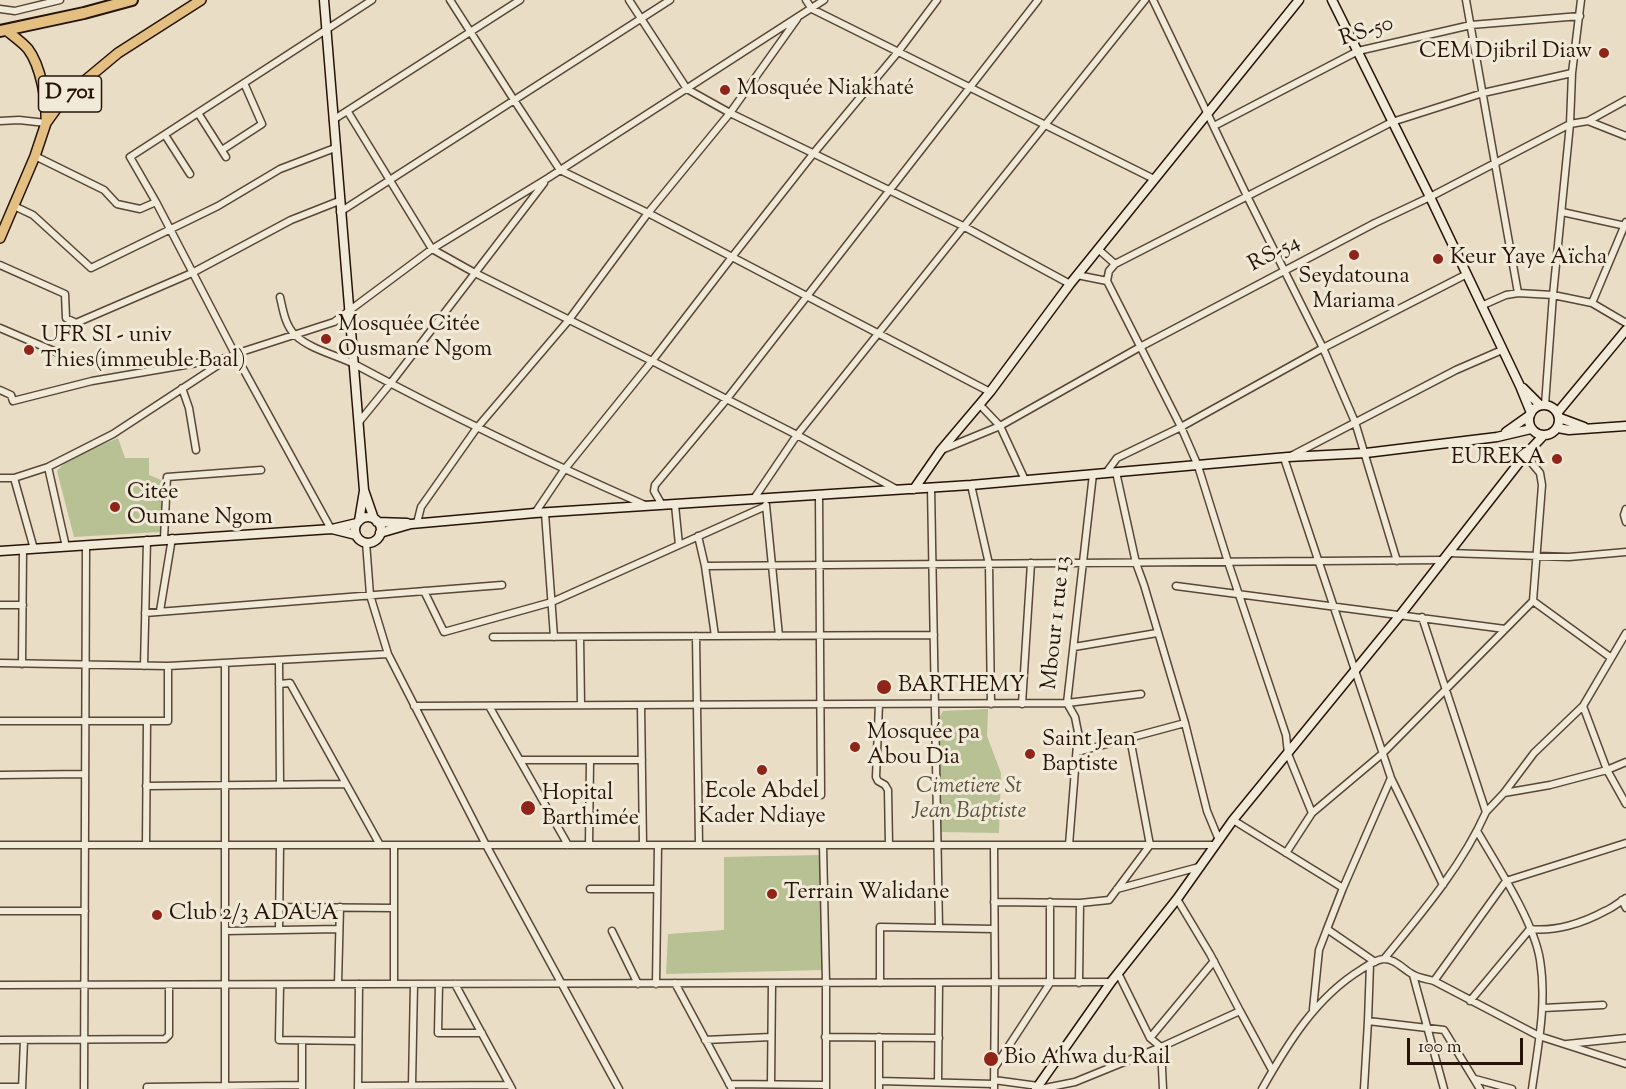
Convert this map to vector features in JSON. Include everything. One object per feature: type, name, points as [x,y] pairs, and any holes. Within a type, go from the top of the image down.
[{"type":"highway","points":[[3,31],[132,0]]},
{"type":"main road","name":"D 701","points":[[0,238],[35,156],[46,123],[64,98],[97,69],[140,38],[201,0]]},
{"type":"main road","points":[[324,0],[364,490],[356,534],[360,540],[374,541],[380,533],[414,523]]},
{"type":"main road","points":[[914,489],[1077,275],[1299,0]]},
{"type":"main road","points":[[1332,0],[1430,197],[1520,386],[1530,414],[1532,430],[1527,453]]},
{"type":"main road","points":[[3,31],[29,51],[37,69],[45,101],[46,123]]},
{"type":"main road","points":[[1497,437],[1530,414],[1552,413],[1572,396],[1626,330]]},
{"type":"main road","points":[[1520,386],[1569,430],[1626,426]]},
{"type":"main road","points":[[1038,1088],[1111,982],[1177,899],[1233,820],[1401,614],[1527,453],[1543,436],[1552,434],[1552,413]]},
{"type":"main road","points":[[0,551],[331,529],[368,517],[376,520],[414,523],[648,506],[753,500],[765,502],[1286,457],[1366,453],[1497,437],[1532,430],[1543,436]]},
{"type":"main road","points":[[364,490],[380,527],[380,533]]},
{"type":"main road","points":[[331,529],[356,534]]},
{"type":"street","points":[[0,9],[15,11],[60,0]]},
{"type":"street","points":[[331,529],[233,356],[156,202],[130,157],[372,0]]},
{"type":"street","points":[[450,0],[560,170],[648,213],[990,392]]},
{"type":"street","points":[[333,120],[520,0]]},
{"type":"street","points":[[629,0],[687,89],[730,113],[963,226],[1070,284]]},
{"type":"street","points":[[340,212],[670,0]]},
{"type":"street","points":[[806,0],[812,9],[1154,179]]},
{"type":"street","points":[[0,390],[11,395],[13,401],[92,381],[233,356],[294,334],[328,325],[432,249],[548,178],[825,0]]},
{"type":"street","points":[[554,637],[552,602],[540,513],[564,470],[937,0]]},
{"type":"street","points":[[662,506],[654,491],[655,485],[726,400],[1038,0]]},
{"type":"street","points":[[753,500],[797,435],[1144,0]]},
{"type":"street","points":[[1153,0],[1323,348],[1366,453],[1397,561]]},
{"type":"street","points":[[1466,0],[1518,293]]},
{"type":"street","points":[[1552,413],[1553,295],[1570,124],[1572,73],[1581,0]]},
{"type":"street","points":[[414,523],[421,507],[476,429],[568,321],[648,213],[730,113],[800,16]]},
{"type":"street","name":"RS-50","points":[[1214,126],[1358,51],[1471,25],[1580,16]]},
{"type":"street","points":[[1312,813],[1288,754],[1286,735],[1198,466],[1181,427],[1107,280],[1109,271],[1115,264],[1392,122],[1483,93],[1572,73]]},
{"type":"street","points":[[222,150],[262,124],[244,83]]},
{"type":"street","points":[[1588,121],[1626,100]]},
{"type":"street","points":[[348,112],[432,249],[568,321],[797,435],[896,489]]},
{"type":"street","points":[[198,113],[226,157]]},
{"type":"street","points":[[0,121],[19,120],[46,123]]},
{"type":"street","points":[[1588,121],[1626,136]]},
{"type":"street","name":"RS-54","points":[[942,450],[1000,426],[1140,347],[1375,223],[1570,124],[1588,121]]},
{"type":"street","points":[[165,135],[190,174]]},
{"type":"street","points":[[14,206],[33,215],[92,268],[218,206],[280,170],[335,148]]},
{"type":"street","points":[[35,156],[104,190],[117,204],[140,209],[156,202]]},
{"type":"street","points":[[359,422],[548,178]]},
{"type":"street","points":[[0,265],[65,294],[66,318],[76,322],[192,273],[291,220],[339,201]]},
{"type":"street","points":[[1562,212],[1626,224],[1592,303]]},
{"type":"street","points":[[1098,249],[1115,264]]},
{"type":"street","points":[[1106,473],[1117,458],[1181,427],[1323,348],[1467,274]]},
{"type":"street","points":[[1077,275],[1107,280]]},
{"type":"street","points":[[1482,306],[1506,295],[1518,293],[1553,295],[1592,303],[1626,323]]},
{"type":"street","points":[[280,297],[286,320],[294,334],[308,343],[354,364],[476,429],[648,506]]},
{"type":"street","points":[[0,328],[56,352]]},
{"type":"street","points":[[1443,885],[1391,778],[1382,754],[1286,457],[1456,370],[1502,350]]},
{"type":"street","points":[[0,478],[14,478],[48,467],[113,434],[233,356]]},
{"type":"street","points":[[182,388],[189,408],[196,450]]},
{"type":"street","points":[[980,405],[1000,426],[1025,480]]},
{"type":"street","points":[[1286,853],[1312,813],[1382,754],[1533,601],[1542,485],[1540,473],[1527,453]]},
{"type":"street","points":[[48,467],[66,547]]},
{"type":"street","points":[[160,611],[168,539],[167,477],[261,470]]},
{"type":"street","points":[[0,845],[1150,845],[1217,842],[1204,801],[1185,723],[1136,563],[1116,472]]},
{"type":"street","name":"Mbour 1 rue 13","points":[[1069,845],[1077,752],[1076,724],[1067,704],[1093,474]]},
{"type":"street","points":[[14,478],[34,549]]},
{"type":"street","points":[[971,485],[989,564],[991,704]]},
{"type":"street","points":[[931,487],[939,928]]},
{"type":"street","points":[[819,496],[821,795]]},
{"type":"street","points":[[424,591],[444,632],[552,602],[679,545],[765,502],[779,636]]},
{"type":"street","points":[[675,505],[679,545]]},
{"type":"street","points":[[1626,509],[1624,515],[1626,522]]},
{"type":"street","points":[[698,536],[705,566],[715,636]]},
{"type":"street","points":[[144,666],[147,540]]},
{"type":"street","points":[[366,542],[370,595],[388,654],[486,845],[619,1089]]},
{"type":"street","points":[[84,1089],[86,545]]},
{"type":"street","points":[[22,549],[22,664]]},
{"type":"street","points":[[705,566],[1397,561],[1445,557],[1590,556],[1626,552]]},
{"type":"street","points":[[1022,704],[1031,563]]},
{"type":"street","points":[[145,613],[502,585]]},
{"type":"street","points":[[1176,586],[1401,614],[1505,630]]},
{"type":"street","points":[[1533,601],[1610,657]]},
{"type":"street","points":[[0,605],[22,605]]},
{"type":"street","points":[[1422,617],[1486,812]]},
{"type":"street","points":[[1074,646],[1157,633]]},
{"type":"street","points":[[1262,1089],[1272,1070],[1313,1010],[1327,994],[1372,963],[1384,959],[1443,885],[1478,831],[1486,812],[1504,793],[1534,753],[1583,706],[1610,657],[1626,634]]},
{"type":"street","points":[[493,637],[934,635]]},
{"type":"street","points":[[696,636],[699,845]]},
{"type":"street","points":[[580,637],[581,705]]},
{"type":"street","points":[[0,663],[168,666],[388,654]]},
{"type":"street","points":[[279,660],[280,784]]},
{"type":"street","points":[[225,663],[225,1088]]},
{"type":"street","points":[[0,721],[168,722],[168,666]]},
{"type":"street","points":[[279,684],[290,683],[380,845]]},
{"type":"street","points":[[414,706],[1067,704],[1141,694]]},
{"type":"street","points":[[879,704],[876,777],[888,790],[889,845]]},
{"type":"street","points":[[641,705],[643,845]]},
{"type":"street","points":[[489,706],[568,845]]},
{"type":"street","points":[[1583,706],[1607,770],[1626,804]]},
{"type":"street","points":[[146,845],[147,721]]},
{"type":"street","points":[[1077,752],[1185,723]]},
{"type":"street","points":[[994,902],[1107,901],[1117,889],[1150,845],[1130,738]]},
{"type":"street","points":[[520,760],[642,760]]},
{"type":"street","points":[[590,760],[590,845]]},
{"type":"street","points":[[1504,793],[1550,785],[1607,770],[1626,762]]},
{"type":"street","points":[[0,775],[85,774]]},
{"type":"street","points":[[1313,1010],[1319,950],[1343,888],[1391,778]]},
{"type":"street","points":[[146,786],[346,784]]},
{"type":"street","points":[[1233,820],[1343,888]]},
{"type":"street","points":[[1478,831],[1530,929],[1540,957],[1543,1008],[1532,1089]]},
{"type":"street","points":[[1434,981],[1506,881],[1626,843]]},
{"type":"street","points":[[279,930],[280,845]]},
{"type":"street","points":[[394,845],[394,984]]},
{"type":"street","points":[[656,984],[658,845]]},
{"type":"street","points":[[675,984],[731,1086],[771,1084],[826,1087],[823,845]]},
{"type":"street","points":[[994,845],[994,1084]]},
{"type":"street","points":[[1117,889],[1199,867]]},
{"type":"street","points":[[590,889],[657,889]]},
{"type":"street","points":[[1177,899],[1214,961],[1272,1070]]},
{"type":"street","points":[[1530,929],[1550,930],[1588,919],[1624,899],[1626,908]]},
{"type":"street","points":[[994,1067],[1050,982],[1050,902]]},
{"type":"street","points":[[1079,982],[1080,903]]},
{"type":"street","points":[[279,907],[394,908]]},
{"type":"street","points":[[338,984],[340,908]]},
{"type":"street","points":[[0,911],[85,911]]},
{"type":"street","points":[[880,983],[880,927],[994,928]]},
{"type":"street","points":[[225,931],[339,929]]},
{"type":"street","points":[[1327,929],[1372,963]]},
{"type":"street","points":[[1470,1001],[1530,929]]},
{"type":"street","points":[[612,931],[638,984]]},
{"type":"street","points":[[1384,959],[1399,964],[1413,975],[1434,981],[1539,1036],[1626,1064]]},
{"type":"street","points":[[1150,1038],[1214,961]]},
{"type":"street","points":[[1364,1089],[1372,963]]},
{"type":"street","points":[[1118,973],[1150,1038],[1161,1047],[1163,1089]]},
{"type":"street","points":[[1413,975],[1444,1089]]},
{"type":"street","points":[[0,985],[1111,982]]},
{"type":"street","points":[[771,1084],[772,983]]},
{"type":"street","points":[[938,1082],[939,983]]},
{"type":"street","points":[[280,984],[279,1041],[358,1041]]},
{"type":"street","points":[[358,984],[358,1087],[412,1085],[511,1087],[455,984]]},
{"type":"street","points":[[412,1085],[414,984]]},
{"type":"street","points":[[439,984],[438,1033],[482,1033]]},
{"type":"street","points":[[0,1040],[159,1040],[168,1037],[169,985]]},
{"type":"street","points":[[1543,1008],[1603,1005]]},
{"type":"street","points":[[879,1081],[994,1084],[1038,1088],[1076,1085],[1240,1011]]},
{"type":"street","points":[[1368,1021],[1446,1031],[1480,1089]]},
{"type":"street","points":[[705,1040],[771,1037]]},
{"type":"street","points":[[825,1037],[939,1038]]},
{"type":"street","points":[[879,1037],[879,1089]]},
{"type":"street","points":[[1563,1045],[1626,1038]]},
{"type":"street","points":[[0,1087],[22,1088],[24,1040]]},
{"type":"street","points":[[147,1089],[147,1087],[302,1087],[302,1041]]},
{"type":"street","points":[[1474,1079],[1512,1089]]},
{"type":"green space","name":"Citée Oumane Ngom","points":[[118,438],[125,458],[149,458],[149,475],[166,482],[160,532],[74,537],[57,471],[68,459]]},
{"type":"green space","name":"Cimetiere St Jean Baptiste","points":[[988,709],[987,736],[1001,773],[999,833],[939,832],[939,718],[943,711]]},
{"type":"green space","name":"Terrain Walidane","points":[[820,855],[823,970],[666,974],[668,934],[724,930],[724,857]]},
{"type":"place","name":"CEM Djibril Diaw","points":[[1604,53]]},
{"type":"place","name":"Mosquée Niakhaté","points":[[725,90]]},
{"type":"place","name":"Seydatouna Mariama","points":[[1354,255]]},
{"type":"place","name":"Keur Yaye Aïcha","points":[[1438,259]]},
{"type":"place","name":"Mosquée Citée Ousmane Ngom","points":[[326,339]]},
{"type":"place","name":"UFR SI - univ Thies(immeuble Baal)","points":[[29,350]]},
{"type":"place","name":"EUREKA","points":[[1557,459]]},
{"type":"place","name":"Citée Oumane Ngom","points":[[115,507]]},
{"type":"place","name":"BARTHEMY","points":[[884,687]]},
{"type":"place","name":"Mosquée pa Abou Dia","points":[[855,747]]},
{"type":"place","name":"Saint Jean Baptiste","points":[[1030,754]]},
{"type":"place","name":"Ecole Abdel Kader Ndiaye","points":[[762,770]]},
{"type":"place","name":"Hopital Barthimée","points":[[528,808]]},
{"type":"place","name":"Terrain Walidane","points":[[772,894]]},
{"type":"place","name":"Club 2/3 ADAUA","points":[[157,915]]},
{"type":"place","name":"Bio Ahwa du Rail","points":[[991,1059]]}]
